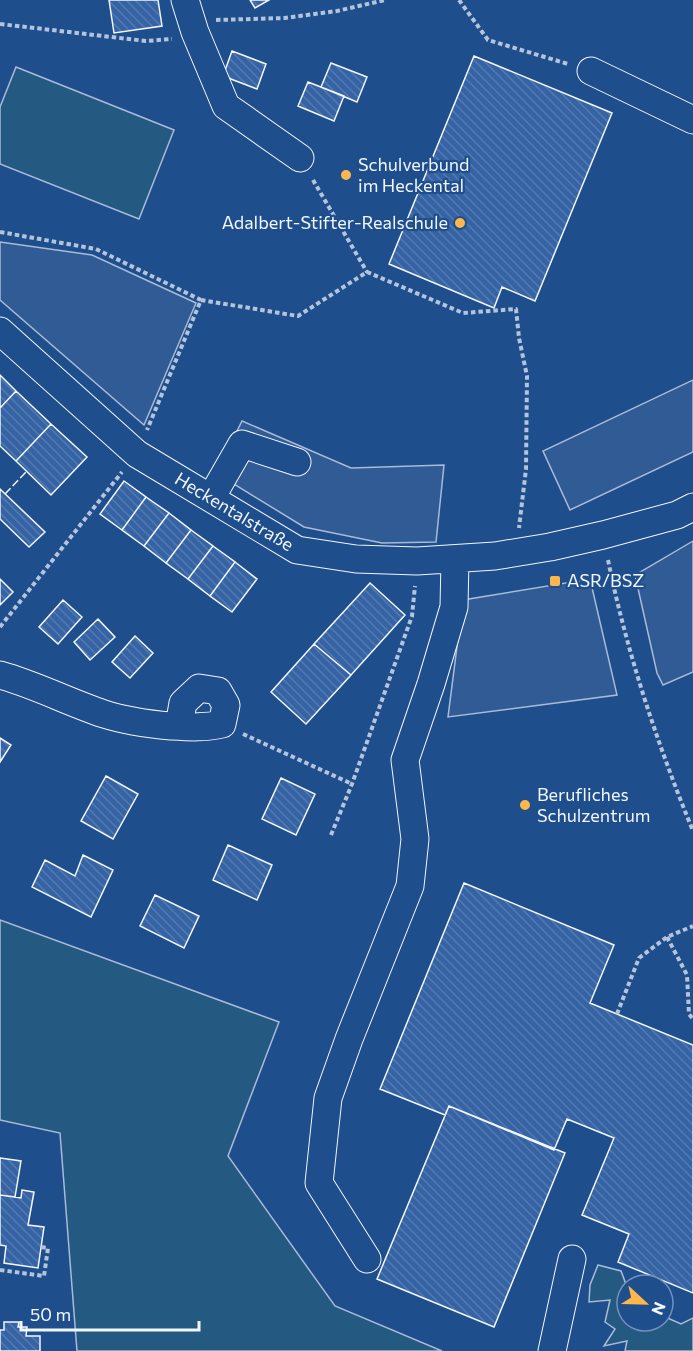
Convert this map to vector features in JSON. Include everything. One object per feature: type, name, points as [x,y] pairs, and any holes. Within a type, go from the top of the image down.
[{"type":"street","points":[[185,0],[195,32],[226,106],[300,158]]},
{"type":"street","points":[[591,71],[693,120]]},
{"type":"street","name":"Heckentalstraße","points":[[0,331],[137,454],[297,550],[356,559],[455,560],[550,548],[677,515],[693,507]]},
{"type":"street","points":[[210,498],[242,444],[297,462]]},
{"type":"street","points":[[367,1259],[319,1183],[328,1098],[349,1038],[410,886],[415,838],[405,760],[454,608],[455,560]]},
{"type":"street","points":[[0,675],[28,683],[104,714],[140,723],[179,726],[205,728],[222,724],[226,705],[218,691],[199,688],[183,703],[179,726]]},
{"type":"street","points":[[552,1351],[572,1258]]},
{"type":"path","points":[[0,24],[146,40],[181,39],[210,21],[285,18],[337,11],[385,0]]},
{"type":"path","points":[[459,0],[488,40],[591,71]]},
{"type":"path","points":[[300,158],[367,272],[463,313],[516,309],[527,376],[526,468],[516,553]]},
{"type":"path","points":[[0,232],[96,249],[201,300],[298,316],[367,272]]},
{"type":"path","points":[[0,627],[137,454],[201,300]]},
{"type":"path","points":[[603,535],[630,654],[665,763],[693,831]]},
{"type":"path","points":[[331,835],[352,784],[412,616],[417,561]]},
{"type":"path","points":[[222,724],[352,784]]},
{"type":"path","points":[[617,1014],[639,958],[667,937],[693,926]]},
{"type":"path","points":[[667,937],[687,975],[689,1014],[693,1020]]},
{"type":"path","points":[[0,1270],[44,1276],[48,1248],[41,1247]]},
{"type":"shaded area","points":[[16,67],[174,130],[139,219],[0,164],[0,107]]},
{"type":"shaded area","points":[[0,242],[92,255],[196,303],[144,425],[0,300]]},
{"type":"shaded area","points":[[693,380],[693,452],[570,510],[543,451]]},
{"type":"shaded area","points":[[242,421],[351,468],[444,465],[436,542],[382,543],[304,527],[216,473]]},
{"type":"shaded area","points":[[693,541],[693,672],[663,685],[657,673],[635,575]]},
{"type":"shaded area","points":[[590,579],[617,695],[448,717],[463,600]]},
{"type":"shaded area","points":[[0,920],[279,1022],[228,1156],[335,1306],[442,1351],[77,1351],[60,1133],[0,1120]]},
{"type":"shaded area","points":[[598,1265],[621,1271],[622,1273],[615,1273],[615,1329],[605,1322],[610,1300],[589,1302],[590,1285]]},
{"type":"shaded area","points":[[693,1318],[693,1351],[625,1351],[627,1341],[604,1346],[615,1329],[615,1333],[675,1333],[675,1321],[681,1324]]},
{"type":"building","points":[[109,0],[158,0],[162,26],[114,33]]},
{"type":"building","points":[[250,0],[269,0],[255,8]]},
{"type":"building","points":[[232,51],[266,64],[257,89],[223,76]]},
{"type":"building","points":[[474,56],[612,113],[535,301],[502,287],[494,308],[389,264]]},
{"type":"building","points":[[331,63],[367,77],[357,102],[321,87]]},
{"type":"building","points":[[308,82],[344,96],[334,121],[298,106]]},
{"type":"building","points":[[0,375],[16,391],[0,408]]},
{"type":"building","points":[[16,391],[51,424],[16,461],[0,446],[0,408]]},
{"type":"building","points":[[51,424],[87,457],[51,495],[16,461]]},
{"type":"building","points":[[124,481],[146,497],[122,530],[100,514]]},
{"type":"building","points":[[0,489],[45,532],[29,547],[0,519]]},
{"type":"building","points":[[146,497],[169,513],[144,546],[122,530]]},
{"type":"building","points":[[169,513],[191,530],[166,563],[144,546]]},
{"type":"building","points":[[191,530],[213,546],[188,579],[166,563]]},
{"type":"building","points":[[213,546],[235,562],[210,596],[188,579]]},
{"type":"building","points":[[235,562],[257,579],[232,612],[210,596]]},
{"type":"building","points":[[0,579],[13,592],[0,605]]},
{"type":"building","points":[[370,583],[405,615],[351,675],[314,644]]},
{"type":"building","points":[[63,600],[82,617],[58,644],[39,627]]},
{"type":"building","points":[[98,619],[115,637],[90,660],[74,642]]},
{"type":"building","points":[[135,636],[153,653],[130,678],[112,662]]},
{"type":"building","points":[[314,644],[351,675],[306,724],[271,692]]},
{"type":"building","points":[[0,738],[11,745],[0,762]]},
{"type":"building","points":[[106,776],[138,794],[113,839],[81,821]]},
{"type":"building","points":[[281,778],[315,794],[296,835],[262,819]]},
{"type":"building","points":[[228,845],[272,865],[257,900],[213,880]]},
{"type":"building","points":[[83,855],[113,870],[91,917],[32,887],[45,860],[75,876]]},
{"type":"building","points":[[464,883],[614,945],[590,1003],[693,1045],[693,1293],[675,1286],[675,1273],[645,1273],[618,1262],[629,1234],[582,1215],[614,1138],[567,1119],[554,1150],[449,1106],[445,1115],[380,1089]]},
{"type":"building","points":[[155,895],[199,916],[184,948],[140,926]]},
{"type":"building","points":[[449,1106],[565,1153],[494,1327],[377,1279]]},
{"type":"building","points":[[0,1158],[21,1161],[15,1197],[0,1195]]},
{"type":"building","points":[[22,1190],[34,1192],[28,1225],[44,1227],[38,1268],[4,1263],[6,1246],[0,1245],[0,1195],[21,1198]]},
{"type":"building","points":[[4,1322],[19,1322],[18,1327],[27,1327],[26,1336],[40,1336],[40,1351],[0,1351],[0,1330],[4,1330]]},
{"type":"fence","points":[[5,494],[27,471]]},
{"type":"place","name":"Schulverbund im Heckental","points":[[346,175]]},
{"type":"place","name":"Adalbert-Stifter-Realschule","points":[[460,223]]},
{"type":"place","name":"ASR/BSZ","points":[[555,581]]},
{"type":"place","name":"Berufliches Schulzentrum","points":[[525,805]]}]
